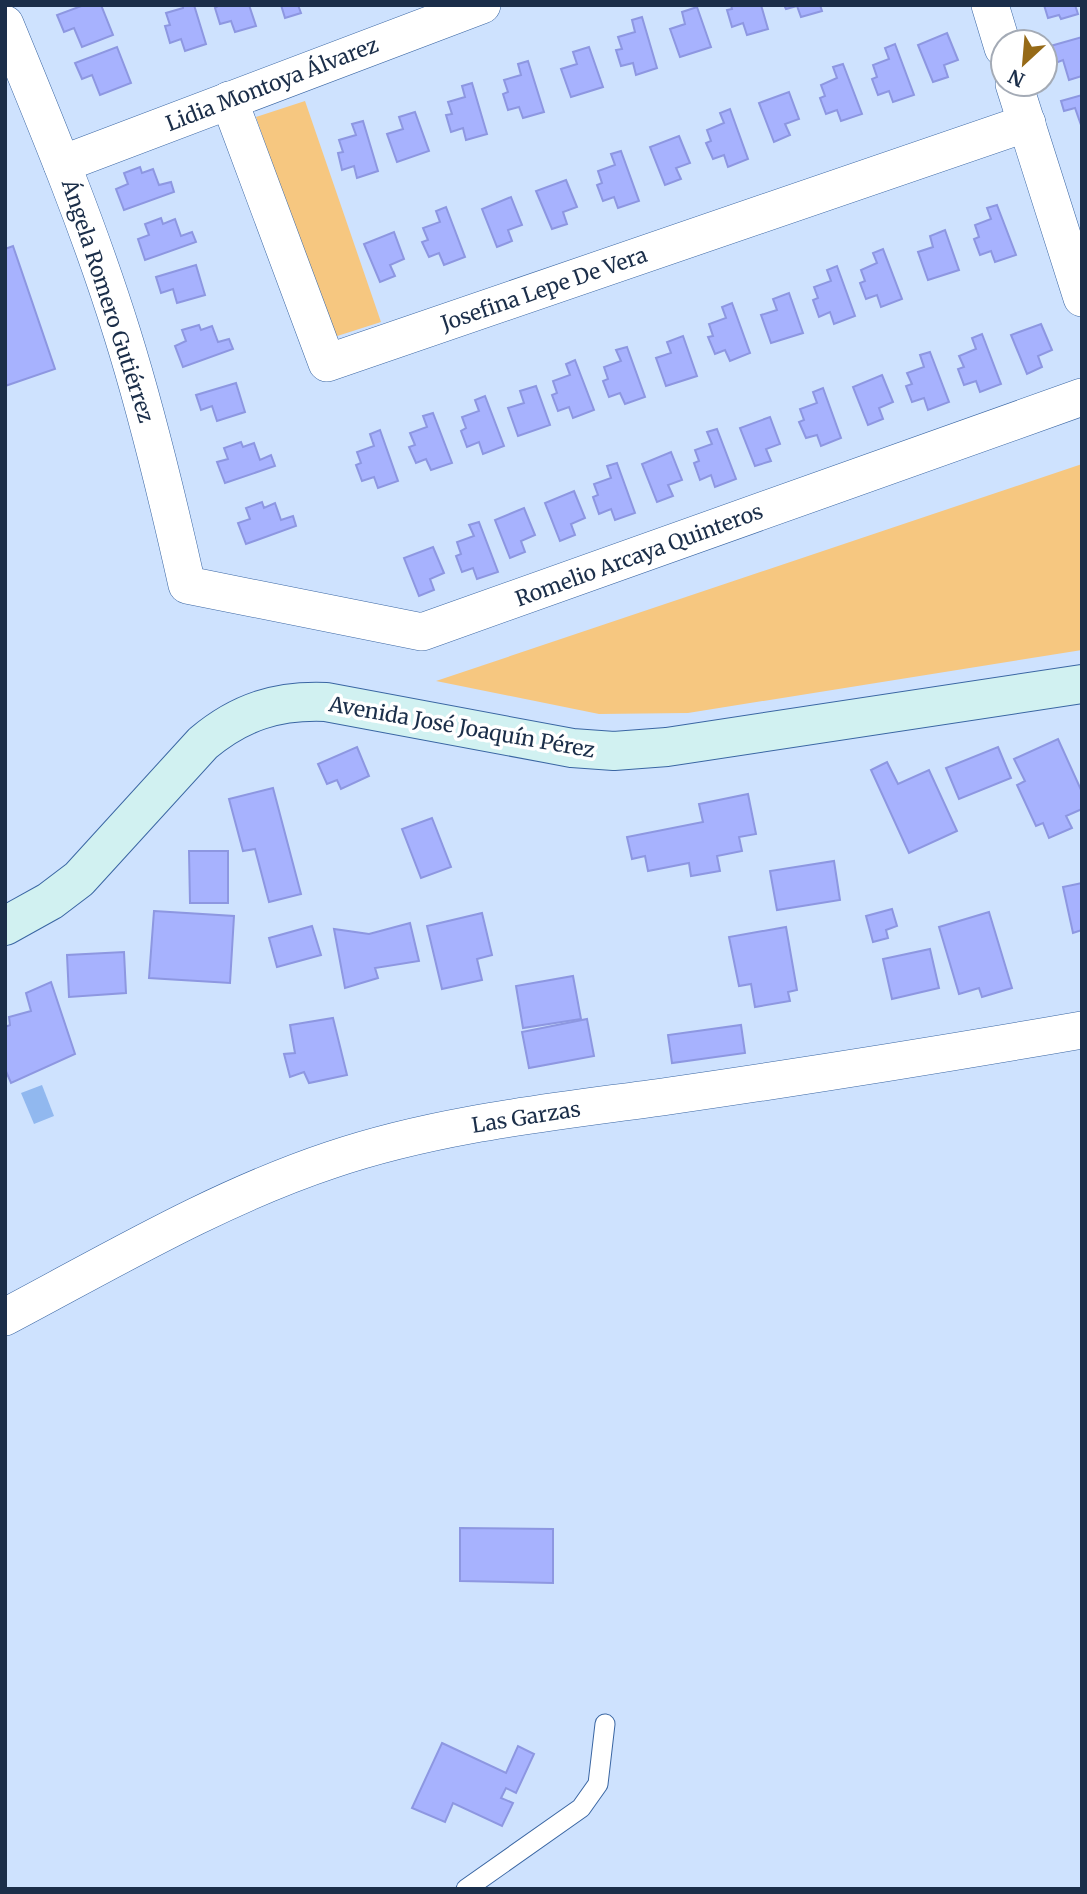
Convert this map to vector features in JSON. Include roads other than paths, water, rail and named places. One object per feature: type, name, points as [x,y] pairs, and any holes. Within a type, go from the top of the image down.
[{"type":"main road","name":"Avenida José Joaquín Pérez","points":[[5,926],[50,901],[79,879],[209,738],[229,724],[276,705],[299,701],[326,702],[547,744],[614,751],[667,747],[1082,684]]},
{"type":"street","name":"Lidia Montoya Álvarez","points":[[62,164],[482,5]]},
{"type":"street","points":[[990,5],[997,28]]},
{"type":"street","name":"Ángela Romero Gutiérrez","points":[[5,24],[62,164],[121,331],[169,500],[187,585]]},
{"type":"street","points":[[1019,98],[1082,298]]},
{"type":"street","name":"Josefina Lepe De Vera","points":[[229,100],[327,363],[1027,123]]},
{"type":"street","name":"Romelio Arcaya Quinteros","points":[[187,585],[422,632],[1082,397]]},
{"type":"street","name":"Las Garzas","points":[[5,1317],[245,1194],[320,1164],[382,1144],[485,1122],[888,1064],[1082,1030]]},
{"type":"lane","points":[[466,1889],[582,1808],[598,1784],[605,1724]]},
{"type":"water","points":[[42,1085],[54,1116],[34,1124],[21,1093]]}]
